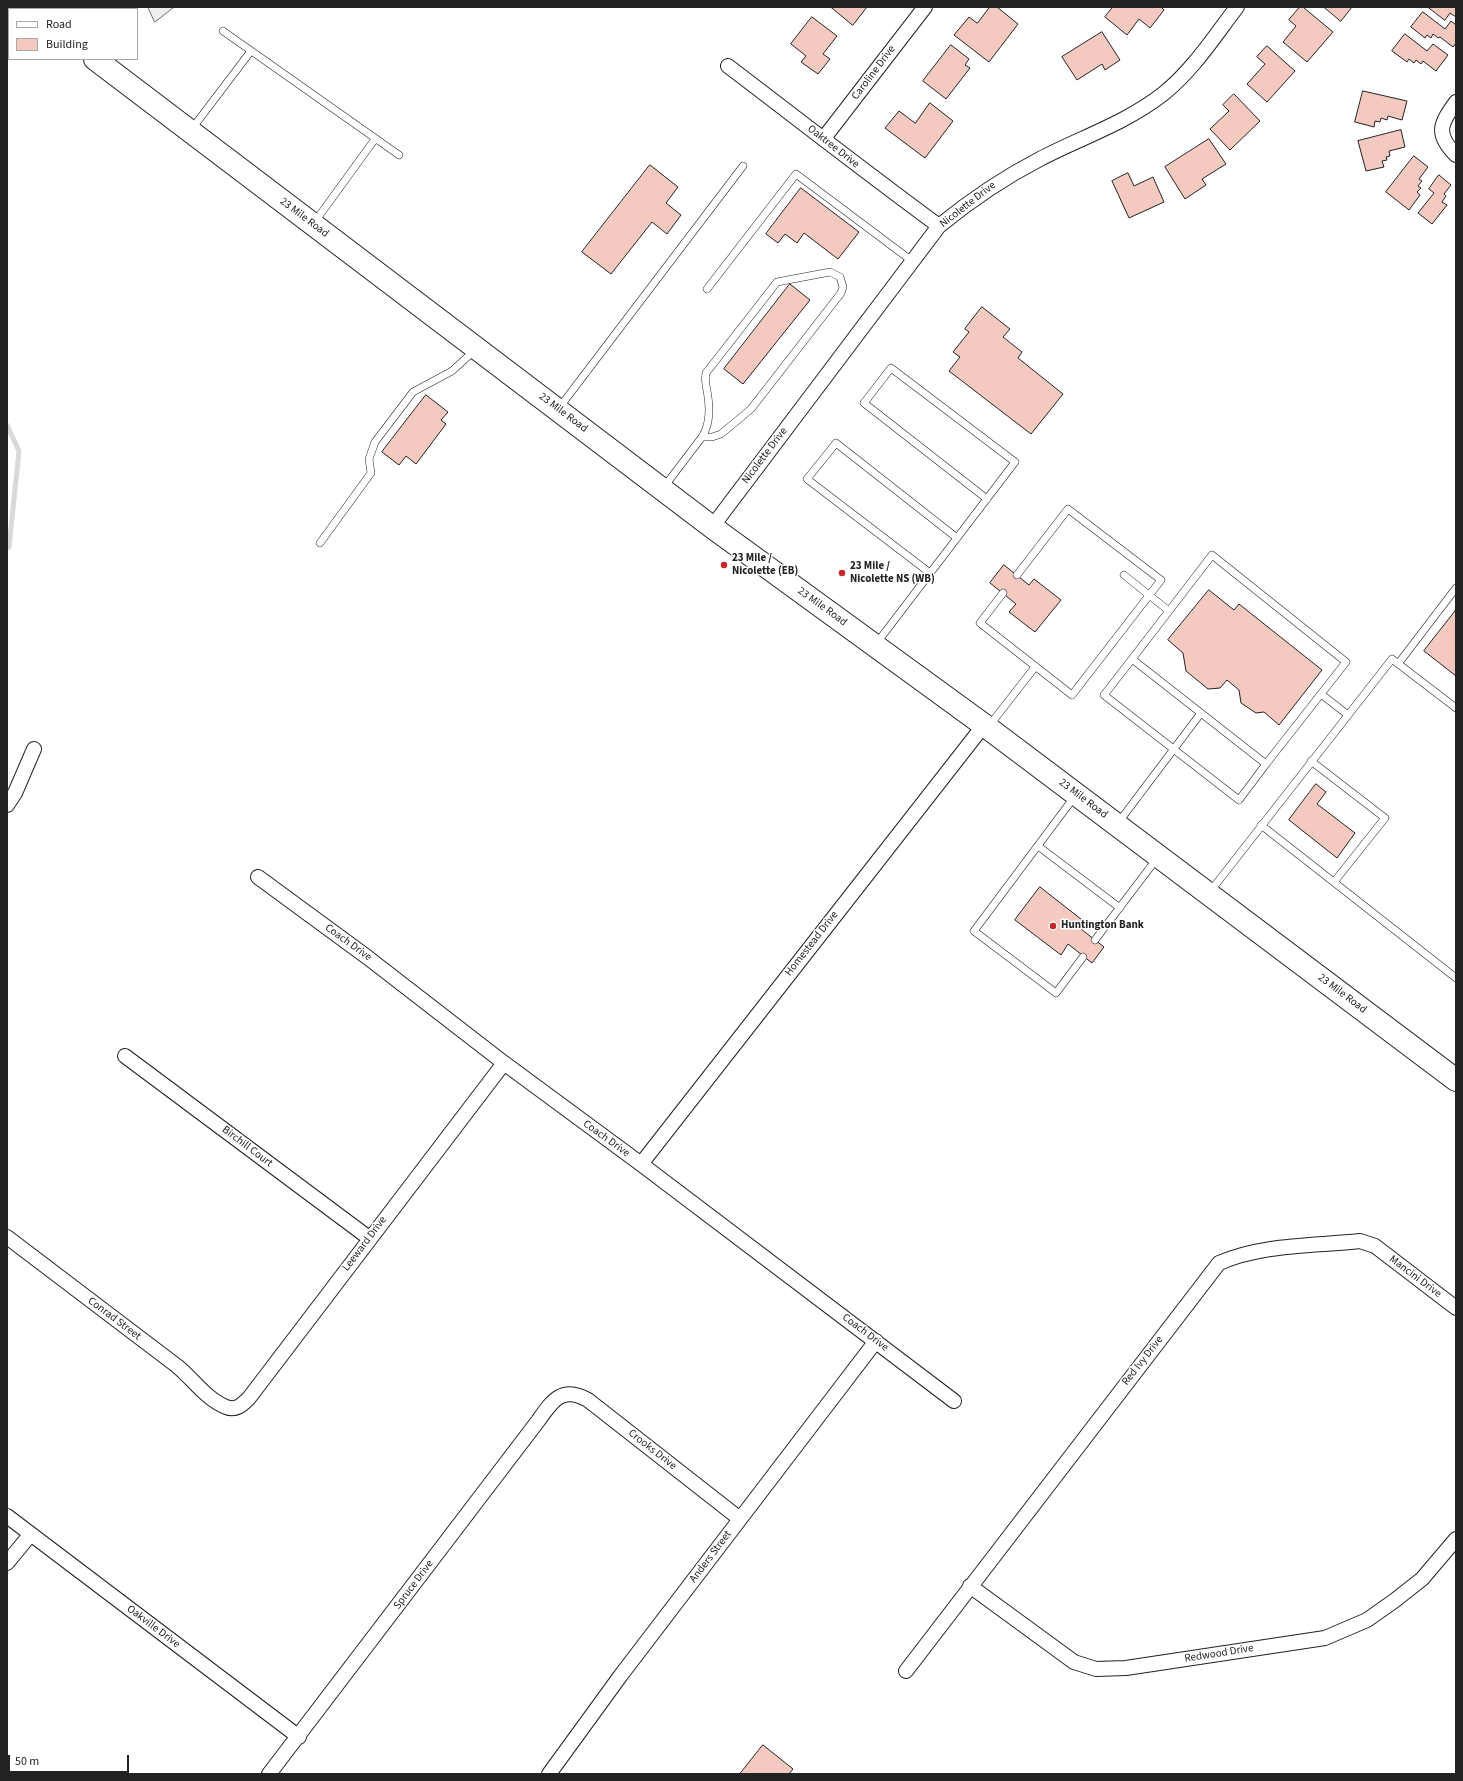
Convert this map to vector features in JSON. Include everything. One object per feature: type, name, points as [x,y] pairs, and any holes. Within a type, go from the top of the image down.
[{"type":"main road","name":"23 Mile Road","points":[[96,60],[712,526],[986,726],[1456,1080]]},
{"type":"street","name":"Caroline Drive","points":[[824,138],[924,7]]},
{"type":"street","name":"Nicolette Drive","points":[[712,526],[940,226],[970,202],[1014,172],[1115,123],[1161,95],[1193,65],[1237,7]]},
{"type":"street","name":"Oaktree Drive","points":[[728,66],[824,138],[840,153],[940,226]]},
{"type":"street","points":[[1456,102],[1443,119],[1441,131],[1449,147],[1456,155]]},
{"type":"street","name":"Homestead Drive","points":[[641,1164],[986,726]]},
{"type":"street","points":[[7,804],[15,793],[34,749]]},
{"type":"street","name":"Coach Drive","points":[[258,877],[373,962],[504,1063],[641,1164],[954,1401]]},
{"type":"street","name":"Birchill Court","points":[[126,1056],[369,1238]]},
{"type":"street","name":"Leeward Drive","points":[[219,1403],[236,1408],[242,1405],[249,1398],[369,1238],[504,1063]]},
{"type":"street","name":"Conrad Street","points":[[7,1237],[179,1368],[219,1403]]},
{"type":"street","name":"Red Ivy Drive","points":[[906,1671],[1219,1263],[1234,1256],[1264,1250],[1360,1241],[1375,1246]]},
{"type":"street","name":"Mancini Drive","points":[[1375,1246],[1456,1308]]},
{"type":"street","name":"Anders Street","points":[[550,1774],[621,1676],[876,1341]]},
{"type":"street","name":"Crooks Drive","points":[[559,1397],[571,1394],[588,1400],[740,1519]]},
{"type":"street","name":"Spruce Drive","points":[[270,1774],[538,1421],[548,1405],[559,1397]]},
{"type":"street","name":"Oakville Drive","points":[[7,1516],[30,1535],[299,1737]]},
{"type":"street","points":[[7,1563],[30,1535]]},
{"type":"street","name":"Redwood Drive","points":[[970,1586],[1074,1662],[1096,1669],[1126,1668],[1324,1638],[1367,1620],[1394,1601],[1422,1579],[1454,1544]]},
{"type":"lane","points":[[223,31],[399,156]]},
{"type":"lane","points":[[190,131],[251,51]]},
{"type":"lane","points":[[313,224],[375,139]]},
{"type":"lane","points":[[557,409],[743,166]]},
{"type":"lane","points":[[707,289],[796,174],[912,262]]},
{"type":"lane","points":[[663,489],[702,437],[708,423],[708,399],[704,380],[706,372],[777,282],[830,272],[840,277],[843,287],[841,293],[751,409],[721,434],[712,437],[702,437]]},
{"type":"lane","points":[[320,543],[371,473],[369,459],[375,442],[412,392],[452,371],[477,348]]},
{"type":"lane","points":[[875,645],[987,499],[1015,462],[891,368],[864,403],[987,499]]},
{"type":"lane","points":[[930,573],[807,479],[836,443],[957,538]]},
{"type":"lane","points":[[1003,593],[980,623],[1072,696],[1161,580],[1068,509],[1017,575]]},
{"type":"lane","points":[[1212,556],[1346,662],[1239,800],[1104,695],[1132,659],[1212,556]]},
{"type":"lane","points":[[1124,575],[1169,611]]},
{"type":"lane","points":[[1398,664],[1456,588]]},
{"type":"lane","points":[[1132,659],[1266,764]]},
{"type":"lane","points":[[1209,893],[1392,659],[1456,708]]},
{"type":"lane","points":[[986,726],[1035,667]]},
{"type":"lane","points":[[1321,694],[1348,715]]},
{"type":"lane","points":[[1116,825],[1201,713]]},
{"type":"lane","points":[[1312,761],[1385,818],[1334,882]]},
{"type":"lane","points":[[1076,795],[974,931],[1056,993],[1083,957]]},
{"type":"lane","points":[[1261,825],[1456,978]]},
{"type":"lane","points":[[1038,846],[1120,908]]},
{"type":"lane","points":[[1095,940],[1159,856]]},
{"type":"shaded area","points":[[148,7],[174,7],[155,22]]},
{"type":"building","points":[[831,7],[867,7],[853,25]]},
{"type":"building","points":[[990,7],[997,7],[1018,24],[989,62],[954,35],[969,17],[977,23]]},
{"type":"building","points":[[1113,7],[1161,7],[1164,10],[1150,28],[1139,19],[1127,35],[1105,17]]},
{"type":"building","points":[[1300,7],[1303,7],[1333,32],[1307,62],[1283,42],[1296,26],[1289,20]]},
{"type":"building","points":[[1324,7],[1352,7],[1341,21]]},
{"type":"building","points":[[1428,7],[1456,7],[1456,17],[1450,13],[1445,20]]},
{"type":"building","points":[[1423,12],[1445,29],[1451,21],[1456,25],[1456,43],[1453,47],[1440,37],[1438,38],[1433,34],[1431,38],[1427,35],[1425,38],[1411,27]]},
{"type":"building","points":[[812,17],[837,36],[823,54],[830,59],[818,74],[801,62],[806,56],[791,44]]},
{"type":"building","points":[[1102,32],[1120,60],[1105,70],[1102,64],[1077,80],[1062,57]]},
{"type":"building","points":[[1405,34],[1427,51],[1433,44],[1448,55],[1436,71],[1423,61],[1421,64],[1416,60],[1414,63],[1409,59],[1407,62],[1392,51]]},
{"type":"building","points":[[951,45],[969,59],[965,65],[970,68],[946,99],[923,81]]},
{"type":"building","points":[[1267,46],[1295,71],[1267,102],[1247,84],[1265,64],[1257,57]]},
{"type":"building","points":[[1363,91],[1407,101],[1402,120],[1388,116],[1387,120],[1381,118],[1380,122],[1375,121],[1374,127],[1355,122]]},
{"type":"building","points":[[1234,94],[1260,121],[1230,150],[1210,129],[1229,111],[1223,105]]},
{"type":"building","points":[[930,103],[953,121],[925,158],[885,128],[899,111],[915,123]]},
{"type":"building","points":[[1401,130],[1405,147],[1389,151],[1390,156],[1386,157],[1387,160],[1382,161],[1384,167],[1366,171],[1358,141]]},
{"type":"building","points":[[1209,139],[1226,164],[1202,179],[1206,185],[1185,199],[1165,167]]},
{"type":"building","points":[[1414,156],[1428,167],[1419,179],[1422,181],[1418,186],[1421,188],[1417,192],[1420,195],[1409,210],[1386,192]]},
{"type":"building","points":[[650,165],[678,187],[666,203],[681,215],[667,234],[652,222],[611,274],[582,252]]},
{"type":"building","points":[[1128,173],[1134,186],[1153,177],[1164,202],[1129,218],[1112,181]]},
{"type":"building","points":[[1439,175],[1451,185],[1444,194],[1446,196],[1442,202],[1447,205],[1432,224],[1418,213],[1434,193],[1429,189]]},
{"type":"building","points":[[801,188],[859,232],[838,259],[804,233],[797,243],[785,234],[778,243],[766,234]]},
{"type":"building","points":[[790,284],[810,300],[743,384],[724,369]]},
{"type":"building","points":[[982,307],[1010,329],[1003,337],[1022,352],[1018,358],[1063,394],[1031,434],[949,371],[960,357],[953,352],[969,332],[965,329]]},
{"type":"building","points":[[426,395],[448,412],[441,420],[446,424],[416,464],[406,456],[399,465],[382,452]]},
{"type":"building","points":[[1004,565],[1029,585],[1034,579],[1061,600],[1035,632],[1009,612],[1016,604],[990,583]]},
{"type":"building","points":[[1209,590],[1234,610],[1239,604],[1322,670],[1279,725],[1264,712],[1256,713],[1241,703],[1239,690],[1227,680],[1220,688],[1208,689],[1186,671],[1183,653],[1168,640]]},
{"type":"building","points":[[1456,610],[1456,676],[1424,651]]},
{"type":"building","points":[[1316,784],[1326,792],[1317,804],[1355,833],[1337,858],[1289,820]]},
{"type":"building","name":"Huntington Bank","points":[[1040,887],[1086,923],[1081,929],[1104,947],[1092,963],[1068,944],[1061,955],[1015,920]]},
{"type":"building","points":[[763,1745],[793,1769],[789,1774],[740,1774]]},
{"type":"waterway","points":[[7,425],[19,451],[9,547],[7,548]]},
{"type":"place","name":"23 Mile / Nicolette (EB)","points":[[724,565]]},
{"type":"place","name":"23 Mile / Nicolette NS (WB)","points":[[842,573]]},
{"type":"place","name":"Huntington Bank","points":[[1053,926]]}]
